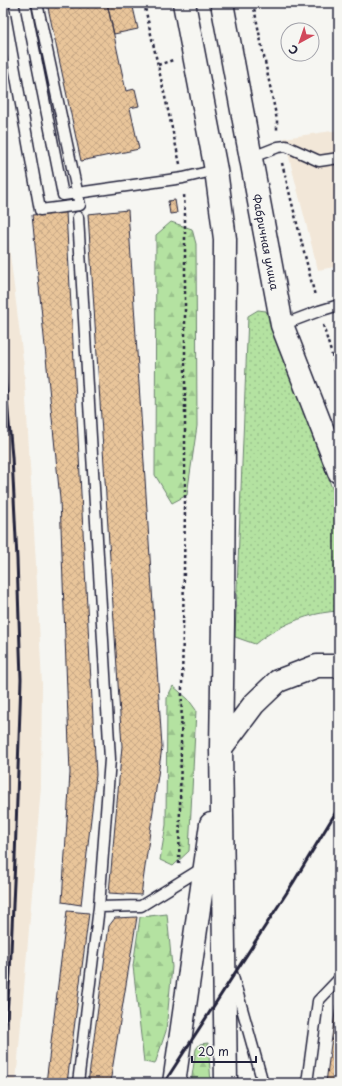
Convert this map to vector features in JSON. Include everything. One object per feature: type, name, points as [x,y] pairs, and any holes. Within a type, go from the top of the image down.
[{"type":"main road","points":[[184,3],[216,170],[225,239],[221,748],[226,1083]]},
{"type":"main road","name":"Фабричная улица","points":[[222,3],[282,325],[339,472]]},
{"type":"main road","points":[[174,1083],[206,866],[221,748],[254,704],[278,681],[317,666],[339,666]]},
{"type":"lane","points":[[25,3],[63,195],[183,178],[216,170]]},
{"type":"lane","points":[[3,4],[40,210],[80,205],[38,3]]},
{"type":"lane","points":[[250,158],[278,147],[286,146],[319,161],[339,158]]},
{"type":"lane","points":[[78,217],[110,759],[99,907],[78,1083]]},
{"type":"lane","points":[[282,325],[339,305]]},
{"type":"lane","points":[[99,907],[140,906],[206,866]]},
{"type":"lane","points":[[224,945],[263,1083]]},
{"type":"lane","points":[[307,1083],[318,1001],[339,979]]},
{"type":"path","points":[[144,3],[183,178],[185,215],[185,510],[179,883]]},
{"type":"path","points":[[252,3],[277,120],[278,147],[311,284],[339,379]]},
{"type":"shaded area","points":[[339,130],[339,266],[318,270],[284,138]]},
{"type":"shaded area","points":[[3,198],[24,367],[42,684],[41,787],[16,1083],[3,1083]]},
{"type":"green space","points":[[171,222],[192,229],[196,244],[197,426],[187,495],[172,503],[155,475],[156,235]]},
{"type":"green space","points":[[258,310],[266,311],[339,507],[339,611],[298,619],[283,626],[255,644],[235,637],[248,316]]},
{"type":"green space","points":[[173,686],[188,699],[196,710],[189,851],[173,866],[160,860],[166,825],[167,698]]},
{"type":"green space","points":[[167,914],[172,967],[166,1031],[155,1064],[144,1062],[133,966],[140,917]]},
{"type":"green space","points":[[208,1043],[211,1083],[191,1083],[196,1049],[200,1044]]},
{"type":"building","points":[[47,3],[107,3],[126,91],[135,89],[139,106],[130,108],[139,149],[81,161]]},
{"type":"building","points":[[107,3],[132,3],[138,29],[114,34]]},
{"type":"building","points":[[175,200],[177,213],[170,214],[168,201]]},
{"type":"building","points":[[128,210],[162,747],[141,895],[109,893],[122,746],[88,214]]},
{"type":"building","points":[[66,212],[96,775],[81,905],[62,902],[70,773],[60,499],[32,215]]},
{"type":"building","points":[[67,911],[89,913],[67,1083],[46,1083]]},
{"type":"building","points":[[137,917],[110,1083],[88,1083],[109,926],[115,918]]},
{"type":"building","points":[[336,1005],[339,1005],[339,1083],[326,1083]]},
{"type":"railway","points":[[3,355],[12,457],[21,679],[10,974],[3,1063]]},
{"type":"railway","points":[[164,1083],[293,883],[339,807]]}]
